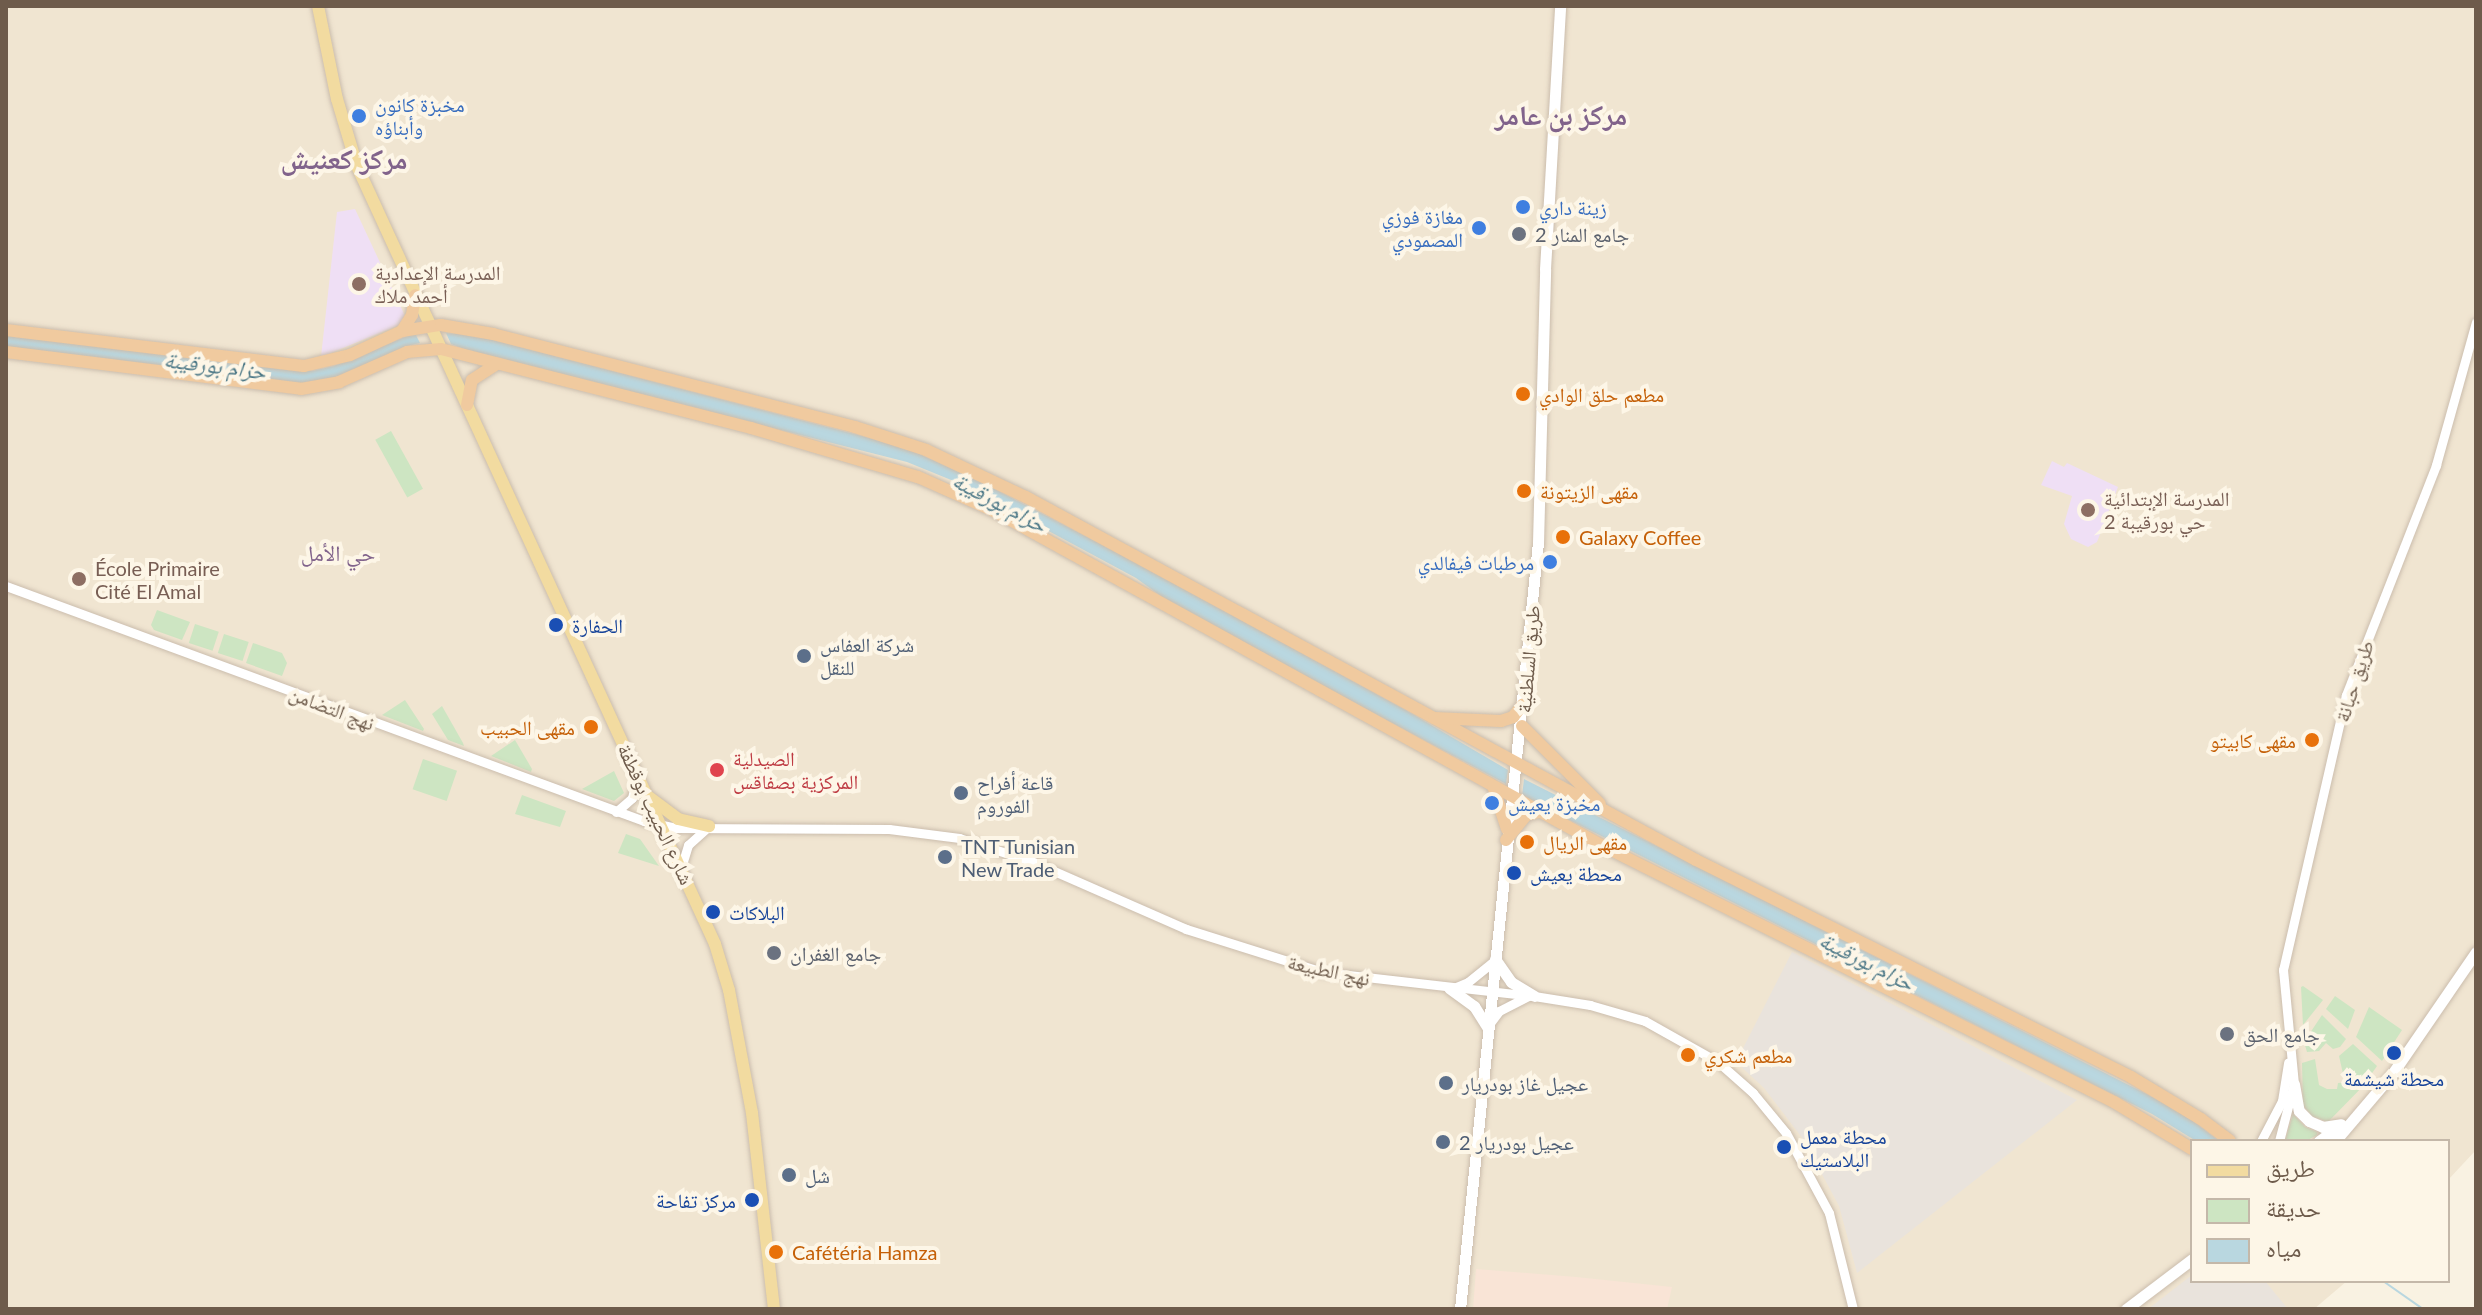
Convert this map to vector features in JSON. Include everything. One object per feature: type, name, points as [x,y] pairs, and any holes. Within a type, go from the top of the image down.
[{"type":"highway","points":[[402,331],[412,315],[415,295]]},
{"type":"highway","points":[[6,330],[304,366],[350,355],[402,331],[429,325],[493,334],[855,427],[926,450],[1026,497],[1607,813],[2131,1077],[2201,1119],[2227,1139]]},
{"type":"highway","points":[[6,352],[301,389],[339,382],[407,352],[441,349],[824,447],[940,486],[1004,516],[1512,798],[2114,1102],[2190,1148]]},
{"type":"highway","points":[[467,405],[472,380],[497,364]]},
{"type":"highway","points":[[1429,718],[1501,721],[1513,717],[1523,704]]},
{"type":"highway","points":[[1522,726],[1607,813]]},
{"type":"highway","points":[[1493,786],[1506,834],[1526,815],[1539,812]]},
{"type":"main road","name":"شارع الحبيب بوقطفة","points":[[318,6],[346,134],[415,295],[715,944],[737,1027],[752,1113],[774,1309]]},
{"type":"main road","name":"طريق السلطنية","points":[[1460,1309],[1506,834],[1522,726],[1538,543],[1545,269],[1560,6]]},
{"type":"main road","points":[[645,793],[678,819],[709,826]]},
{"type":"main road","points":[[2337,1139],[2365,1109],[2476,952]]},
{"type":"main road","points":[[1494,960],[1511,982],[1532,996]]},
{"type":"main road","points":[[1451,988],[1474,1006],[1487,1026]]},
{"type":"main road","points":[[2294,1084],[2299,1111],[2309,1121],[2323,1127],[2341,1124]]},
{"type":"main road","points":[[2322,1139],[2365,1109]]},
{"type":"main road","points":[[2126,1309],[2190,1258]]},
{"type":"street","name":"طريق حبانة","points":[[2280,1139],[2294,1084],[2283,970],[2346,695],[2436,465],[2476,322]]},
{"type":"street","name":"نهج التضامن","points":[[6,586],[660,826]]},
{"type":"street","points":[[616,812],[632,798],[637,774]]},
{"type":"street","name":"نهج الطبيعة","points":[[660,826],[889,829],[959,838],[1021,857],[1186,929],[1322,972],[1532,996],[1590,1005],[1645,1021],[1710,1056],[1741,1081],[1786,1133],[1816,1186],[1839,1242],[1853,1309]]},
{"type":"street","points":[[681,868],[688,845],[709,826]]},
{"type":"street","points":[[1451,988],[1468,982],[1494,960]]},
{"type":"street","points":[[1487,1026],[1499,1011],[1532,996]]},
{"type":"street","name":"طريق حبانة","points":[[2262,1139],[2282,1101],[2289,1051]]},
{"type":"shaded area","points":[[6,6],[2476,6],[2476,1150],[2450,1178],[2450,1139],[2190,1139],[2190,1283],[2345,1283],[2314,1309],[6,1309]]},
{"type":"shaded area","name":"المدرسة الإعدادية أحمد ملاك","points":[[355,209],[405,316],[404,323],[321,357],[337,212]]},
{"type":"shaded area","name":"المدرسة الإبتدائية حي بورقيبة 2","points":[[2052,461],[2064,467],[2067,463],[2118,487],[2097,542],[2088,547],[2071,539],[2064,524],[2072,496],[2041,485]]},
{"type":"shaded area","points":[[1792,952],[2077,1100],[1857,1273],[1839,1206],[1803,1139],[1764,1088],[1736,1062]]},
{"type":"shaded area","points":[[1476,1269],[1672,1287],[1667,1309],[1473,1309]]},
{"type":"shaded area","points":[[2190,1277],[2190,1283],[2267,1283],[2288,1309],[2148,1309]]},
{"type":"green space","points":[[391,431],[423,489],[407,497],[375,440]]},
{"type":"green space","points":[[157,610],[190,622],[182,640],[154,630],[151,625]]},
{"type":"green space","points":[[195,624],[219,632],[213,651],[189,643]]},
{"type":"green space","points":[[224,634],[249,642],[243,661],[218,653]]},
{"type":"green space","points":[[253,643],[282,653],[287,663],[282,676],[246,663]]},
{"type":"green space","points":[[405,700],[424,729],[423,731],[382,715]]},
{"type":"green space","points":[[442,706],[464,746],[448,740],[432,714]]},
{"type":"green space","points":[[515,740],[532,769],[531,772],[491,756]]},
{"type":"green space","points":[[423,759],[457,771],[447,801],[413,789]]},
{"type":"green space","points":[[614,771],[624,793],[614,801],[582,789]]},
{"type":"green space","points":[[522,795],[566,811],[560,827],[515,814]]},
{"type":"green space","points":[[626,834],[640,839],[659,866],[618,853]]},
{"type":"green space","points":[[2301,987],[2323,1000],[2303,1025]]},
{"type":"green space","points":[[2335,996],[2355,1010],[2348,1029],[2326,1009]]},
{"type":"green space","points":[[2369,1007],[2402,1030],[2382,1061],[2356,1037]]},
{"type":"green space","points":[[2322,1015],[2346,1039],[2340,1047],[2333,1049],[2326,1043],[2319,1051],[2307,1052],[2304,1042]]},
{"type":"green space","points":[[2353,1044],[2377,1066],[2370,1076],[2344,1078],[2339,1056]]},
{"type":"green space","points":[[2315,1059],[2319,1085],[2327,1089],[2337,1089],[2338,1083],[2368,1081],[2328,1122],[2312,1116],[2303,1105],[2302,1063]]},
{"type":"green space","points":[[2293,1114],[2305,1127],[2317,1132],[2310,1139],[2286,1139]]},
{"type":"water","points":[[415,333],[420,343],[406,346],[335,380],[302,385],[6,347],[6,335],[312,371],[334,366]]},
{"type":"water","points":[[446,333],[477,336],[904,447],[985,484],[1137,563],[1409,712],[1508,770],[1506,784],[1176,607],[1136,578],[961,484],[907,462],[473,352],[451,344]]},
{"type":"water","points":[[1524,779],[2180,1111],[2216,1139],[2193,1139],[2152,1114],[1522,796]]},
{"type":"waterway","name":"حزام بورقيبة","points":[[2386,1283],[2423,1309]]},
{"type":"place","name":"مخبزة كانون وأبناؤه","points":[[359,116]]},
{"type":"place","name":"زينة داري","points":[[1523,207]]},
{"type":"place","name":"مغازة فوزي المصمودي","points":[[1479,228]]},
{"type":"place","name":"جامع المنار 2","points":[[1519,234]]},
{"type":"place","name":"المدرسة الإعدادية أحمد ملاك","points":[[359,284]]},
{"type":"place","name":"مطعم حلق الوادي","points":[[1523,394]]},
{"type":"place","name":"مقهى الزيتونة","points":[[1524,491]]},
{"type":"place","name":"المدرسة الإبتدائية حي بورقيبة 2","points":[[2088,510]]},
{"type":"place","name":"Galaxy Coffee","points":[[1563,537]]},
{"type":"place","name":"مرطبات فيفالدي","points":[[1550,562]]},
{"type":"place","name":"École Primaire Cité El Amal","points":[[79,579]]},
{"type":"place","name":"الحفارة","points":[[556,625]]},
{"type":"place","name":"شركة العفاس للنقل","points":[[804,656]]},
{"type":"place","name":"مقهى الحبيب","points":[[591,727]]},
{"type":"place","name":"مقهى كابيتو","points":[[2312,740]]},
{"type":"place","name":"الصيدلية المركزية بصفاقس","points":[[717,770]]},
{"type":"place","name":"قاعة أفراح الفوروم","points":[[961,793]]},
{"type":"place","name":"مخبزة يعيش","points":[[1492,803]]},
{"type":"place","name":"مقهى الريال","points":[[1527,842]]},
{"type":"place","name":"TNT Tunisian New Trade","points":[[945,857]]},
{"type":"place","name":"محطة يعيش","points":[[1514,873]]},
{"type":"place","name":"البلاكات","points":[[713,912]]},
{"type":"place","name":"جامع الغفران","points":[[774,953]]},
{"type":"place","name":"جامع الحق","points":[[2227,1034]]},
{"type":"place","name":"محطة شيشمة","points":[[2394,1053]]},
{"type":"place","name":"مطعم شكري","points":[[1688,1055]]},
{"type":"place","name":"عجيل غاز بودريار","points":[[1446,1083]]},
{"type":"place","name":"عجيل بودريار 2","points":[[1443,1142]]},
{"type":"place","name":"محطة معمل البلاستيك","points":[[1784,1147]]},
{"type":"place","name":"شل","points":[[789,1175]]},
{"type":"place","name":"مركز تفاحة","points":[[752,1200]]},
{"type":"place","name":"Cafétéria Hamza","points":[[776,1252]]},
{"type":"district","name":"مركز بن عامر","points":[[1561,114]]},
{"type":"district","name":"مركز كعنيش","points":[[344,158]]},
{"type":"district","name":"حي الأمل","points":[[338,553]]}]
